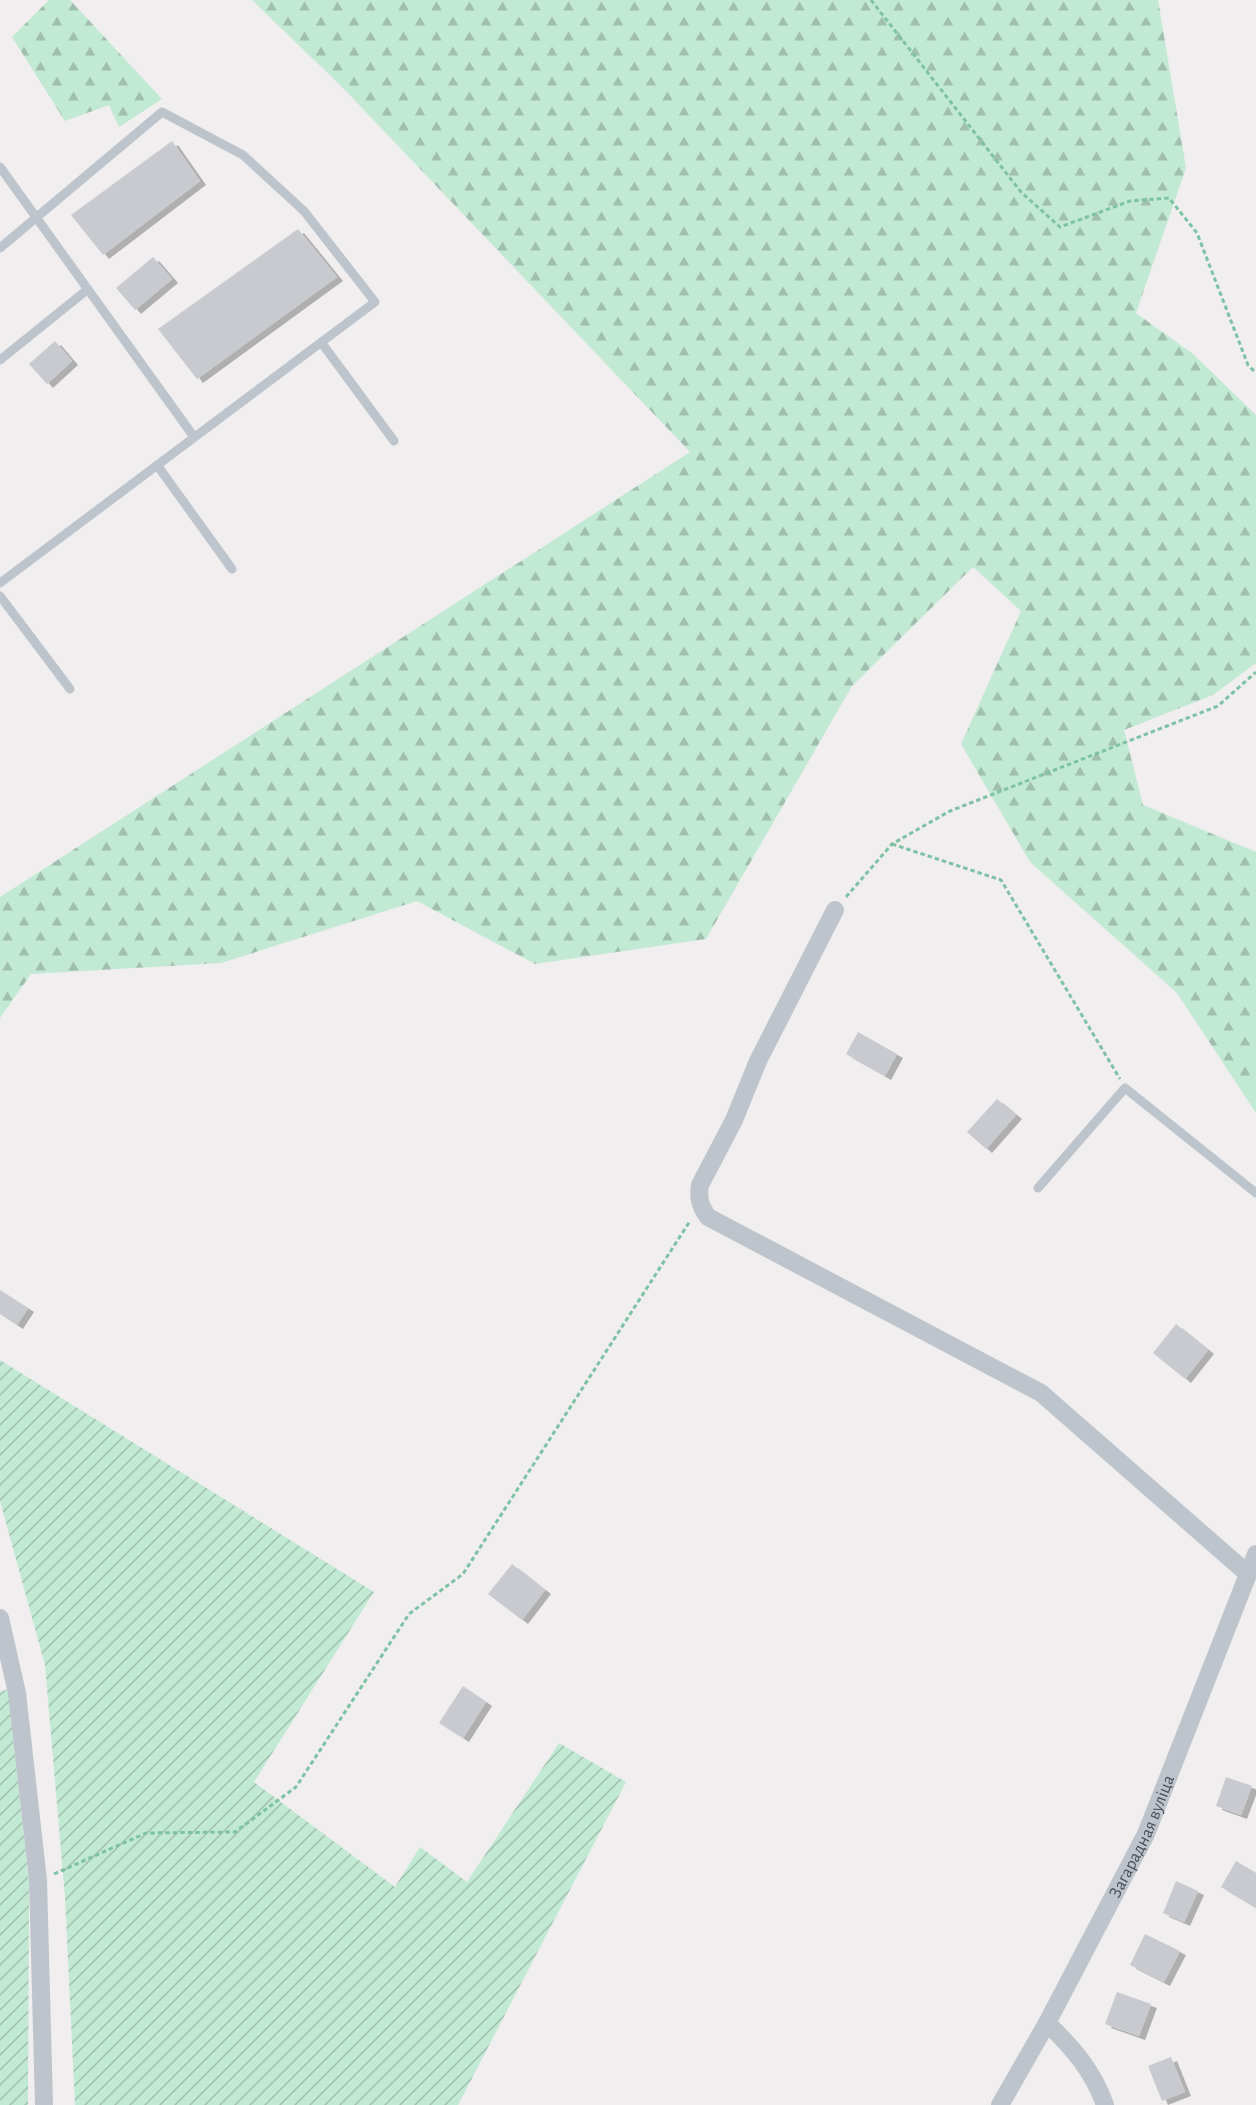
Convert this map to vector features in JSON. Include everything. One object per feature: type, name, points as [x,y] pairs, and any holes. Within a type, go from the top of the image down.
[{"type":"street","points":[[836,910],[758,1061],[734,1120],[700,1185],[700,1205],[708,1217],[1041,1393],[1248,1575]]},
{"type":"street","name":"Загарадная вуліца","points":[[1000,2105],[1047,2023],[1146,1834],[1256,1554]]},
{"type":"street","points":[[0,1618],[17,1693],[38,1880],[44,2105]]},
{"type":"street","points":[[0,1700],[17,1693]]},
{"type":"street","points":[[1047,2023],[1077,2051],[1098,2084],[1105,2105]]},
{"type":"lane","points":[[0,248],[162,112],[243,155],[303,211],[375,302],[0,583]]},
{"type":"lane","points":[[0,167],[194,437]]},
{"type":"lane","points":[[0,360],[88,289]]},
{"type":"lane","points":[[321,342],[394,441]]},
{"type":"lane","points":[[157,465],[232,569]]},
{"type":"lane","points":[[0,596],[70,689]]},
{"type":"lane","points":[[1038,1188],[1125,1088],[1256,1193]]},
{"type":"path","points":[[871,0],[1021,192],[1060,227],[1130,201],[1169,198],[1197,233],[1248,365],[1256,373]]},
{"type":"path","points":[[836,910],[892,844],[950,811],[1218,706],[1256,672]]},
{"type":"path","points":[[892,844],[1001,880],[1125,1088]]},
{"type":"path","points":[[38,1880],[146,1833],[235,1832],[296,1787],[409,1614],[463,1574],[700,1205]]},
{"type":"green space","points":[[49,0],[70,0],[162,99],[119,127],[109,105],[65,121],[12,37]]},
{"type":"green space","points":[[252,0],[1158,0],[1186,168],[1136,313],[1193,354],[1256,415],[1256,663],[1213,695],[1124,730],[1143,805],[1256,852],[1256,1113],[1177,993],[1030,862],[961,744],[1021,611],[973,567],[852,686],[706,939],[535,964],[417,901],[221,963],[31,974],[0,1018],[0,897],[690,452],[341,86]]},
{"type":"green space","points":[[0,1360],[374,1592],[254,1782],[395,1887],[420,1847],[467,1882],[559,1743],[626,1782],[458,2105],[75,2105],[65,1897],[45,1665],[0,1501]]},
{"type":"green space","points":[[8,1689],[29,1883],[28,2105],[0,2105],[0,1692]]},
{"type":"building","points":[[172,141],[200,181],[103,255],[71,215]]},
{"type":"building","points":[[298,229],[337,277],[197,379],[158,329]]},
{"type":"building","points":[[153,257],[172,279],[135,310],[116,288]]},
{"type":"building","points":[[55,341],[72,361],[47,384],[29,364]]},
{"type":"building","points":[[858,1032],[897,1054],[885,1076],[846,1054]]},
{"type":"building","points":[[997,1099],[1016,1115],[986,1149],[967,1132]]},
{"type":"building","points":[[0,1290],[28,1308],[17,1325],[0,1314]]},
{"type":"building","points":[[1176,1324],[1208,1350],[1185,1379],[1153,1353]]},
{"type":"building","points":[[512,1564],[545,1590],[522,1620],[488,1594]]},
{"type":"building","points":[[463,1686],[486,1702],[463,1738],[439,1723]]},
{"type":"building","points":[[1226,1777],[1252,1786],[1241,1815],[1216,1806]]},
{"type":"building","points":[[1236,1861],[1256,1873],[1256,1908],[1221,1887]]},
{"type":"building","points":[[1176,1881],[1198,1891],[1184,1922],[1163,1913]]},
{"type":"building","points":[[1145,1934],[1180,1951],[1164,1982],[1130,1965]]},
{"type":"building","points":[[1117,1992],[1151,2004],[1139,2036],[1105,2024]]},
{"type":"building","points":[[1171,2057],[1185,2092],[1162,2101],[1148,2066]]}]
